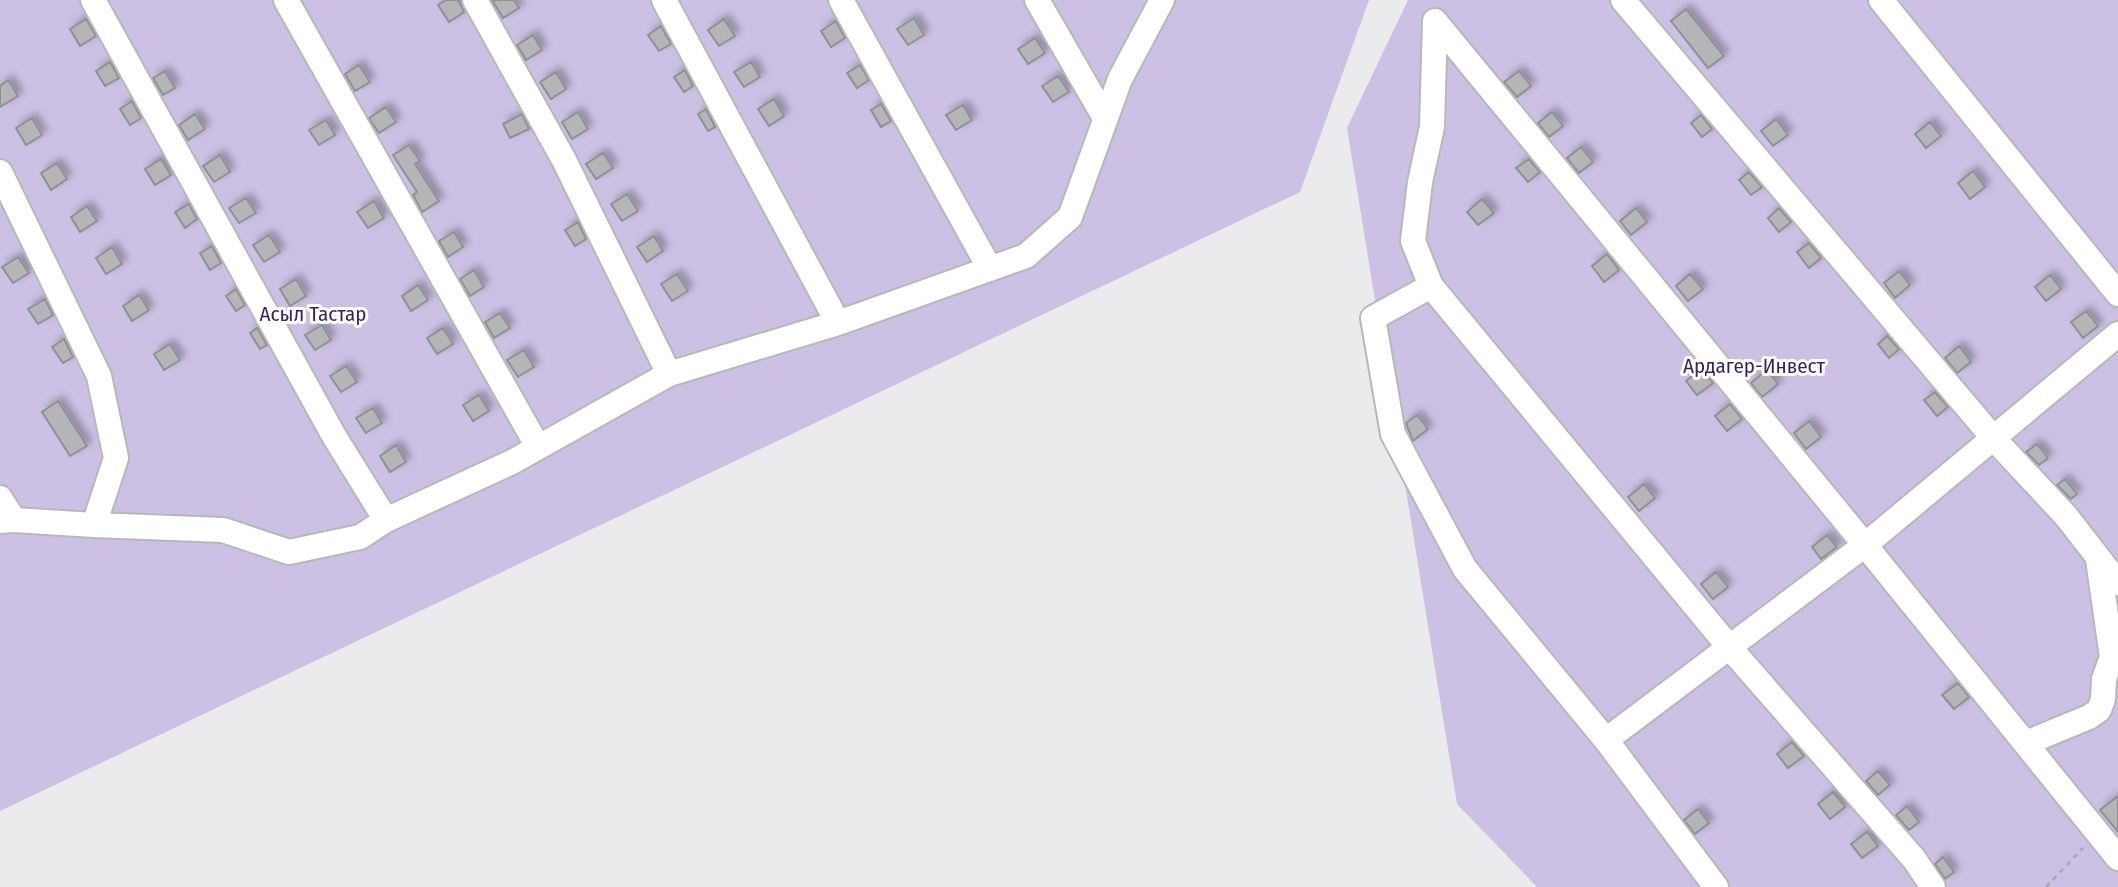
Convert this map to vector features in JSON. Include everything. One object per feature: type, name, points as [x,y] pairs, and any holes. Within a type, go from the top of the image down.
[{"type":"street","points":[[93,0],[334,436],[386,520]]},
{"type":"street","points":[[286,0],[538,447]]},
{"type":"street","points":[[475,0],[564,160],[669,374]]},
{"type":"street","points":[[664,0],[838,323]]},
{"type":"street","points":[[841,0],[990,269]]},
{"type":"street","points":[[1037,0],[1105,118]]},
{"type":"street","points":[[0,498],[7,521],[223,530],[289,552],[360,537],[386,520],[538,447],[669,374],[838,323],[1026,256],[1070,217],[1119,79],[1162,0]]},
{"type":"street","points":[[1623,0],[1995,440],[2066,516],[2118,583]]},
{"type":"street","points":[[1881,0],[2118,293]]},
{"type":"street","points":[[1438,11],[1432,127],[1420,182],[1413,242],[1431,286],[1730,648],[1914,859],[1933,887]]},
{"type":"street","points":[[1438,11],[2118,858]]},
{"type":"street","points":[[0,172],[99,376],[116,458],[94,525]]},
{"type":"street","points":[[1431,286],[1373,318],[1393,434],[1465,569],[1606,740],[1716,887]]},
{"type":"street","points":[[1606,740],[1866,545],[1995,440],[2118,334]]},
{"type":"street","points":[[2025,743],[2089,717],[2099,710],[2103,699],[2104,678],[2112,657],[2098,558]]},
{"type":"path","points":[[2046,887],[2069,859],[2099,834]]},
{"type":"green space","name":"Асыл Тастар","points":[[0,0],[1369,0],[1300,192],[0,811]]},
{"type":"green space","name":"Ардагер-Инвест","points":[[1408,0],[2118,0],[2118,887],[1537,887],[1457,804],[1347,128]]},
{"type":"building","points":[[446,0],[458,0],[464,12],[449,22],[438,5]]},
{"type":"building","points":[[492,0],[514,0],[519,8],[503,18]]},
{"type":"building","points":[[1686,9],[1724,56],[1708,68],[1671,21]]},
{"type":"building","points":[[914,18],[924,35],[908,45],[897,29]]},
{"type":"building","points":[[86,19],[96,36],[80,46],[70,29]]},
{"type":"building","points":[[724,19],[735,36],[719,46],[708,30]]},
{"type":"building","points":[[836,21],[845,38],[831,47],[821,31]]},
{"type":"building","points":[[661,26],[671,44],[659,51],[648,35]]},
{"type":"building","points":[[533,35],[542,50],[526,60],[517,45]]},
{"type":"building","points":[[1035,38],[1045,53],[1028,64],[1018,49]]},
{"type":"building","points":[[110,62],[119,78],[105,86],[96,71]]},
{"type":"building","points":[[751,62],[760,77],[744,87],[734,72]]},
{"type":"building","points":[[359,65],[370,82],[355,91],[345,74]]},
{"type":"building","points":[[860,65],[869,80],[857,88],[847,73]]},
{"type":"building","points":[[685,70],[693,86],[684,92],[674,77]]},
{"type":"building","points":[[165,71],[175,88],[163,95],[153,78]]},
{"type":"building","points":[[1519,71],[1531,86],[1517,97],[1504,82]]},
{"type":"building","points":[[556,72],[566,89],[551,99],[540,82]]},
{"type":"building","points":[[1058,76],[1069,92],[1053,102],[1042,86]]},
{"type":"building","points":[[8,80],[18,96],[0,107],[0,86]]},
{"type":"building","points":[[774,99],[784,116],[769,126],[758,109]]},
{"type":"building","points":[[132,101],[141,118],[130,125],[120,109]]},
{"type":"building","points":[[881,104],[891,121],[881,127],[871,110]]},
{"type":"building","points":[[963,105],[972,120],[956,130],[946,115]]},
{"type":"building","points":[[386,107],[396,122],[379,133],[369,118]]},
{"type":"building","points":[[706,109],[715,127],[708,131],[698,114]]},
{"type":"building","points":[[578,112],[588,129],[572,139],[562,122]]},
{"type":"building","points":[[1552,112],[1563,126],[1549,137],[1538,123]]},
{"type":"building","points":[[195,114],[205,129],[188,140],[179,125]]},
{"type":"building","points":[[522,114],[529,129],[510,138],[503,124]]},
{"type":"building","points":[[1701,115],[1712,129],[1702,137],[1691,123]]},
{"type":"building","points":[[32,118],[42,135],[26,145],[16,128]]},
{"type":"building","points":[[1776,119],[1788,135],[1773,146],[1761,131]]},
{"type":"building","points":[[326,120],[335,135],[319,145],[309,130]]},
{"type":"building","points":[[1930,122],[1941,136],[1926,148],[1915,134]]},
{"type":"building","points":[[409,145],[420,161],[415,164],[439,201],[422,212],[413,195],[417,192],[393,155]]},
{"type":"building","points":[[1581,147],[1593,162],[1579,173],[1567,158]]},
{"type":"building","points":[[603,153],[613,168],[596,179],[586,164]]},
{"type":"building","points":[[220,155],[230,172],[214,182],[203,166]]},
{"type":"building","points":[[161,159],[171,175],[155,185],[145,169]]},
{"type":"building","points":[[1529,159],[1540,172],[1528,182],[1516,168]]},
{"type":"building","points":[[57,163],[67,179],[51,190],[41,173]]},
{"type":"building","points":[[1973,171],[1985,187],[1970,199],[1958,183]]},
{"type":"building","points":[[1749,172],[1762,187],[1751,195],[1739,180]]},
{"type":"building","points":[[627,194],[638,211],[622,221],[611,204]]},
{"type":"building","points":[[246,198],[256,213],[239,223],[229,208]]},
{"type":"building","points":[[1482,199],[1494,213],[1478,225],[1467,212]]},
{"type":"building","points":[[374,201],[384,218],[368,228],[357,212]]},
{"type":"building","points":[[189,204],[197,219],[185,228],[175,212]]},
{"type":"building","points":[[87,206],[97,221],[80,232],[71,217]]},
{"type":"building","points":[[1636,208],[1647,222],[1631,235],[1620,221]]},
{"type":"building","points":[[1779,208],[1791,222],[1779,232],[1768,218]]},
{"type":"building","points":[[578,222],[586,239],[575,246],[565,230]]},
{"type":"building","points":[[454,232],[463,247],[448,257],[439,241]]},
{"type":"building","points":[[269,235],[280,252],[264,262],[253,245]]},
{"type":"building","points":[[654,236],[663,251],[647,262],[637,247]]},
{"type":"building","points":[[1809,243],[1821,258],[1809,268],[1797,252]]},
{"type":"building","points":[[212,246],[221,263],[210,270],[200,253]]},
{"type":"building","points":[[112,247],[122,264],[106,274],[96,258]]},
{"type":"building","points":[[1607,254],[1619,270],[1604,282],[1592,266]]},
{"type":"building","points":[[18,257],[29,273],[13,283],[2,267]]},
{"type":"building","points":[[474,270],[484,287],[470,296],[460,279]]},
{"type":"building","points":[[1899,271],[1910,285],[1895,298],[1884,283]]},
{"type":"building","points":[[677,274],[688,291],[672,301],[661,284]]},
{"type":"building","points":[[1690,274],[1703,289],[1688,301],[1676,286]]},
{"type":"building","points":[[2050,275],[2061,289],[2046,301],[2035,287]]},
{"type":"building","points":[[296,279],[306,296],[290,306],[280,289]]},
{"type":"building","points":[[418,285],[428,300],[411,311],[402,296]]},
{"type":"building","points":[[236,289],[245,305],[236,311],[226,296]]},
{"type":"building","points":[[139,295],[149,310],[132,321],[123,306]]},
{"type":"building","points":[[45,299],[53,315],[38,324],[28,309]]},
{"type":"building","points":[[2086,311],[2098,326],[2083,338],[2071,322]]},
{"type":"building","points":[[500,313],[510,328],[494,338],[485,322]]},
{"type":"building","points":[[322,325],[331,340],[315,350],[305,335]]},
{"type":"building","points":[[257,328],[267,345],[260,349],[250,333]]},
{"type":"building","points":[[443,328],[453,344],[437,354],[427,338]]},
{"type":"building","points":[[1887,336],[1899,349],[1889,358],[1878,344]]},
{"type":"building","points":[[64,339],[73,357],[63,363],[52,347]]},
{"type":"building","points":[[170,344],[180,360],[164,370],[154,354]]},
{"type":"building","points":[[1959,346],[1971,362],[1957,373],[1945,358]]},
{"type":"building","points":[[524,350],[534,367],[518,377],[507,360]]},
{"type":"building","points":[[346,366],[357,382],[341,392],[330,376]]},
{"type":"building","points":[[1701,369],[1713,383],[1697,395],[1686,381]]},
{"type":"building","points":[[1767,370],[1778,384],[1762,397],[1751,383]]},
{"type":"building","points":[[1935,392],[1948,407],[1937,416],[1924,400]]},
{"type":"building","points":[[479,395],[489,411],[473,421],[463,405]]},
{"type":"building","points":[[58,401],[87,446],[70,456],[42,412]]},
{"type":"building","points":[[1730,404],[1742,419],[1727,431],[1715,416]]},
{"type":"building","points":[[373,408],[382,423],[366,433],[356,418]]},
{"type":"building","points":[[1417,415],[1428,429],[1413,441],[1406,423]]},
{"type":"building","points":[[1809,421],[1821,437],[1806,449],[1794,433]]},
{"type":"building","points":[[2037,444],[2048,458],[2039,465],[2026,452]]},
{"type":"building","points":[[396,445],[406,462],[390,472],[380,456]]},
{"type":"building","points":[[2065,479],[2077,494],[2071,499],[2057,485]]},
{"type":"building","points":[[1644,484],[1655,498],[1639,511],[1628,497]]},
{"type":"building","points":[[1827,535],[1837,547],[1821,559],[1812,547]]},
{"type":"building","points":[[1716,572],[1728,587],[1713,599],[1701,584]]},
{"type":"building","points":[[1958,683],[1969,697],[1954,709],[1942,695]]},
{"type":"building","points":[[1792,742],[1804,756],[1788,768],[1777,754]]},
{"type":"building","points":[[1878,771],[1890,785],[1878,795],[1866,781]]},
{"type":"building","points":[[1833,792],[1845,807],[1830,819],[1818,804]]},
{"type":"building","points":[[2118,796],[2118,832],[2100,810]]},
{"type":"building","points":[[1907,806],[1919,822],[1909,830],[1896,815]]},
{"type":"building","points":[[1698,809],[1709,823],[1695,834],[1684,820]]},
{"type":"building","points":[[1867,832],[1878,846],[1862,858],[1851,844]]},
{"type":"building","points":[[1943,857],[1954,872],[1945,879],[1935,864]]}]
